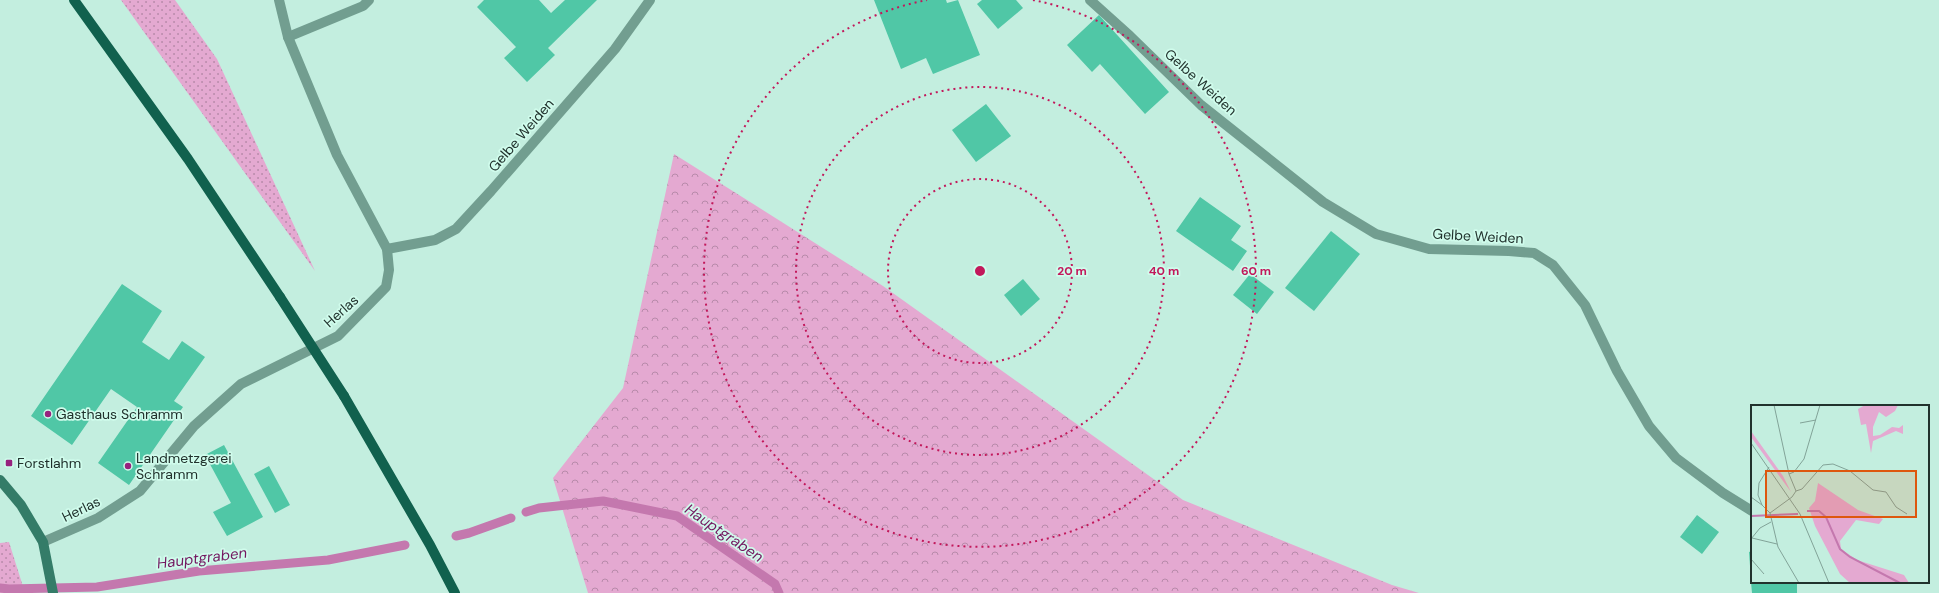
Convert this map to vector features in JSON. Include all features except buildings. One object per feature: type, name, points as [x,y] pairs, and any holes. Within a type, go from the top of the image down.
[{"type":"main road","points":[[74,0],[188,159],[344,396],[430,546],[455,593]]},
{"type":"street","name":"Herlas","points":[[43,542],[98,518],[140,491],[194,426],[242,384],[338,336],[386,287],[389,270],[387,249],[337,155],[288,37],[279,0]]},
{"type":"street","points":[[288,37],[363,6],[369,0]]},
{"type":"street","name":"Gelbe Weiden","points":[[387,249],[435,240],[456,229],[615,49],[650,0]]},
{"type":"street","name":"Gelbe Weiden","points":[[1090,0],[1130,36],[1201,105],[1323,202],[1376,234],[1429,249],[1534,253],[1553,265],[1585,305],[1617,371],[1649,426],[1676,458],[1723,493],[1751,509]]},
{"type":"street","points":[[0,480],[21,505],[43,542],[53,593]]},
{"type":"green space","points":[[121,0],[175,0],[217,59],[315,271]]},
{"type":"green space","points":[[674,154],[883,286],[1183,500],[1392,585],[1419,593],[588,593],[553,478],[623,388]]},
{"type":"green space","points":[[9,542],[25,593],[0,593],[0,543]]},
{"type":"waterway","name":"Hauptgraben","points":[[526,512],[539,508],[603,501],[677,516],[775,584],[779,593]]},
{"type":"waterway","name":"Hauptgraben","points":[[456,536],[511,518]]},
{"type":"waterway","name":"Hauptgraben","points":[[0,588],[97,587],[199,571],[328,560],[405,545]]},
{"type":"place","name":"Gasthaus Schramm","points":[[48,414]]},
{"type":"place","name":"Forstlahm","points":[[9,463]]},
{"type":"place","name":"Landmetzgerei Schramm","points":[[128,466]]}]
